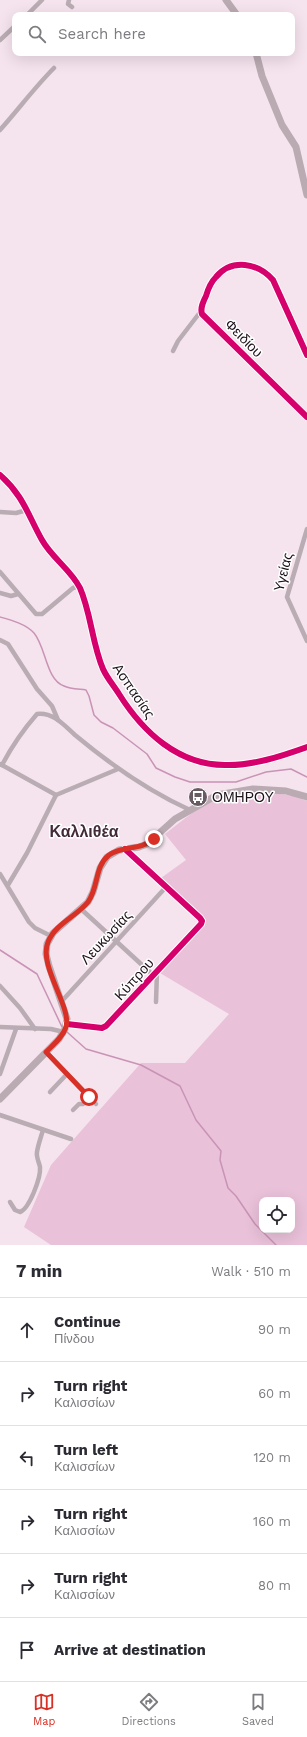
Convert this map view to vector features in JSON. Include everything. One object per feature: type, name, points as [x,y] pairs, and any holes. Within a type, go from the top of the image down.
[{"type":"main road","points":[[226,0],[235,12]]},
{"type":"main road","points":[[257,56],[260,70],[282,125],[296,147],[307,195]]},
{"type":"main road","points":[[0,1099],[64,1032],[67,1024],[67,1017],[52,976],[46,954],[47,944],[51,936],[88,902],[92,896],[102,863],[111,854],[147,844],[172,821],[217,795],[253,789],[282,790],[307,797]]},
{"type":"street","points":[[30,12],[42,0]]},
{"type":"street","points":[[69,0],[68,4],[72,7]]},
{"type":"street","points":[[0,40],[12,29]]},
{"type":"street","points":[[0,130],[15,114],[34,87],[54,68]]},
{"type":"street","points":[[173,351],[178,341],[201,311],[209,287],[215,278],[226,269],[241,264],[261,269],[273,280],[307,355]]},
{"type":"street","name":"Φειδίου","points":[[201,311],[204,316],[307,417]]},
{"type":"street","name":"Ασπασίας","points":[[0,475],[24,501],[44,544],[79,586],[103,668],[129,710],[141,725],[162,743],[187,758],[207,763],[224,765],[253,762],[307,747]]},
{"type":"street","points":[[0,512],[16,513],[27,510]]},
{"type":"street","name":"Υγείας","points":[[307,529],[287,597],[307,641]]},
{"type":"street","points":[[0,572],[36,614],[39,615],[74,588],[79,586]]},
{"type":"street","points":[[0,594],[11,596],[18,594]]},
{"type":"street","points":[[0,640],[8,644],[37,689],[52,706],[58,720]]},
{"type":"street","points":[[56,795],[1,764],[13,744],[37,714],[45,713],[58,720],[118,769],[162,796],[190,810]]},
{"type":"street","points":[[8,885],[27,853],[56,795],[118,769]]},
{"type":"street","points":[[125,849],[166,887]]},
{"type":"street","points":[[0,874],[32,925],[51,936]]},
{"type":"street","name":"Κύπρου","points":[[67,1024],[102,1028],[106,1026],[201,924],[202,922],[200,918],[166,887]]},
{"type":"street","name":"Λευκωσίας","points":[[61,1002],[117,943],[166,887]]},
{"type":"street","points":[[81,909],[117,943],[155,973],[156,1002]]},
{"type":"street","points":[[0,986],[20,1008],[35,1029]]},
{"type":"street","points":[[0,1027],[16,1029],[51,1029],[64,1032]]},
{"type":"street","points":[[0,1074],[16,1029]]},
{"type":"street","points":[[46,1052],[96,1104]]},
{"type":"street","points":[[50,1092],[67,1074]]},
{"type":"street","points":[[73,1110],[79,1104],[83,1104],[89,1097]]},
{"type":"street","points":[[0,1115],[71,1139]]},
{"type":"street","points":[[10,1202],[17,1211],[24,1211],[34,1190],[40,1174],[37,1151],[43,1130]]},
{"type":"shaded area","points":[[265,792],[294,796],[307,801],[307,1245],[51,1245],[24,1227],[51,1165],[141,1063],[185,1063],[229,1014],[160,973],[204,926],[205,920],[161,878],[186,860],[165,834],[206,804],[232,794]]},
{"type":"waterway","points":[[0,617],[23,625],[31,630],[38,639],[53,677],[58,683],[69,688],[86,690],[94,715],[101,722],[113,728],[147,754],[156,768],[190,782],[236,782],[266,772],[291,769],[307,777]]},
{"type":"waterway","points":[[0,950],[37,974],[62,1027]]},
{"type":"waterway","points":[[67,1032],[86,1049],[141,1065],[180,1086],[196,1120],[221,1151],[220,1160],[228,1188],[236,1196],[255,1224],[276,1245]]},
{"type":"cycle path","points":[[307,355],[273,280],[267,274],[253,267],[237,265],[222,271],[214,279],[203,303],[201,310],[202,314],[307,417]]},
{"type":"cycle path","points":[[0,475],[20,498],[46,546],[72,575],[80,588],[87,608],[99,659],[109,679],[139,721],[163,744],[177,753],[192,759],[208,764],[225,765],[256,762],[307,747]]},
{"type":"cycle path","points":[[67,1024],[102,1028],[106,1026],[201,924],[202,921],[125,849]]},
{"type":"place","name":"ΟΜΗΡΟΥ","points":[[198,797]]},
{"type":"district","name":"Καλλιθέα","points":[[84,831]]},
{"type":"route","points":[[89,1097],[46,1052],[64,1032],[67,1021],[49,966],[46,954],[47,944],[53,933],[90,900],[100,868],[107,857],[119,850],[136,848],[150,843],[154,839]]}]
